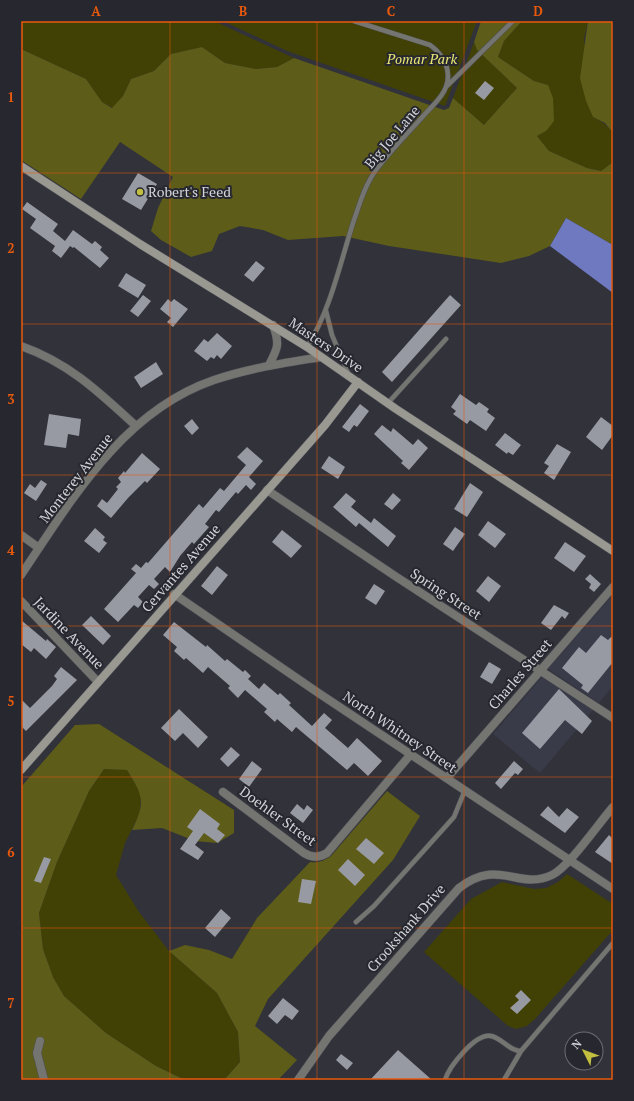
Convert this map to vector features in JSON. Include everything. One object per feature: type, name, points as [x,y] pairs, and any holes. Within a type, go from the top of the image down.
[{"type":"street","name":"Masters Drive","points":[[21,166],[140,244],[321,356],[388,403],[613,551]]},
{"type":"street","points":[[269,365],[277,350],[278,340],[273,325]]},
{"type":"street","points":[[21,346],[43,355],[70,369],[99,392],[136,426]]},
{"type":"street","name":"Monterey Avenue","points":[[21,575],[79,490],[120,441],[152,414],[188,391],[236,373],[269,365],[321,356]]},
{"type":"street","name":"Cervantes Avenue","points":[[21,770],[174,594],[325,425],[358,382]]},
{"type":"street","name":"Spring Street","points":[[267,490],[395,576],[613,718]]},
{"type":"street","points":[[21,535],[39,548]]},
{"type":"street","name":"Charles Street","points":[[447,778],[613,587]]},
{"type":"street","name":"North Whitney Street","points":[[174,594],[613,889]]},
{"type":"street","name":"Jardine Avenue","points":[[21,601],[98,682]]},
{"type":"street","name":"Doehler Street","points":[[223,792],[304,853],[309,856],[319,857],[327,853],[411,754]]},
{"type":"street","name":"Crookshank Drive","points":[[298,1080],[329,1036],[459,888],[471,879],[494,873],[528,879],[546,878],[556,872],[569,860],[613,807]]},
{"type":"street","points":[[40,1041],[37,1053],[44,1080]]},
{"type":"lane","points":[[354,21],[426,43],[435,48],[442,56],[446,66],[448,76],[446,87]]},
{"type":"lane","name":"Big Joe Lane","points":[[307,347],[326,310],[346,244],[368,185],[387,155],[441,96],[446,87],[513,21]]},
{"type":"lane","points":[[326,310],[332,335],[348,375]]},
{"type":"lane","points":[[388,403],[446,339]]},
{"type":"lane","points":[[356,922],[374,906],[454,817],[465,790]]},
{"type":"lane","points":[[504,1080],[521,1051],[613,943]]},
{"type":"lane","points":[[446,1080],[447,1073],[464,1051],[475,1040],[486,1036],[492,1036],[516,1051],[521,1051]]},
{"type":"shaded area","points":[[481,21],[522,21],[504,41],[498,57],[534,81],[548,85],[553,98],[554,121],[546,131],[537,136],[549,151],[587,168],[601,171],[613,162],[613,245],[566,218],[550,246],[529,256],[501,263],[389,246],[343,236],[288,240],[263,230],[240,226],[219,234],[212,251],[191,257],[161,240],[151,231],[158,208],[173,177],[120,142],[81,199],[21,160],[21,49],[86,79],[102,102],[112,108],[123,96],[131,79],[154,71],[171,54],[202,47],[225,63],[256,69],[277,67],[294,58],[444,110],[449,108],[453,98],[484,125],[517,88],[477,50],[474,42]]},
{"type":"shaded area","points":[[588,21],[613,21],[613,133],[605,123],[593,117],[586,101],[580,78]]},
{"type":"shaded area","points":[[613,595],[613,686],[599,703],[548,669]]},
{"type":"shaded area","points":[[542,677],[593,710],[540,773],[493,734]]},
{"type":"shaded area","points":[[99,724],[234,810],[234,833],[217,843],[195,841],[162,828],[132,830],[141,805],[141,799],[136,786],[127,770],[104,769],[89,791],[57,862],[39,913],[43,949],[53,977],[64,996],[106,1033],[156,1066],[185,1080],[21,1080],[21,787],[75,725]]},
{"type":"shaded area","points":[[387,791],[420,816],[393,860],[268,999],[255,1026],[297,1060],[278,1080],[224,1080],[240,1062],[238,1032],[217,993],[169,951],[185,945],[209,950],[232,959],[257,918],[310,862],[321,861],[331,856]]},
{"type":"green space","points":[[21,21],[214,21],[294,58],[277,67],[256,69],[225,63],[202,47],[171,54],[154,71],[131,79],[123,96],[113,108],[102,102],[86,79],[21,49]]},
{"type":"green space","name":"Pomar Park","points":[[223,21],[477,21],[445,106],[287,51]]},
{"type":"green space","points":[[522,21],[588,21],[584,39],[593,117],[607,126],[613,140],[613,162],[601,171],[587,168],[549,151],[537,136],[546,131],[548,85],[534,81],[498,57],[504,41]]},
{"type":"green space","points":[[474,42],[477,50],[517,88],[484,125],[453,98]]},
{"type":"green space","points":[[104,769],[127,770],[141,794],[140,813],[125,843],[116,875],[139,912],[169,951],[217,993],[238,1032],[240,1062],[224,1080],[185,1080],[156,1066],[106,1033],[64,996],[53,977],[43,949],[39,913],[57,862],[89,791]]},
{"type":"green space","points":[[567,874],[613,904],[613,930],[535,1019],[527,1026],[516,1029],[508,1026],[424,952],[471,899],[502,882],[534,889],[546,888],[558,882]]},
{"type":"water","points":[[566,218],[613,245],[613,293],[550,246]]},
{"type":"building","points":[[485,81],[494,88],[484,100],[475,93]]},
{"type":"building","name":"Robert's Feed","points":[[138,173],[157,184],[141,210],[122,199]]},
{"type":"building","points":[[27,202],[58,224],[53,231],[65,241],[73,230],[92,244],[95,241],[102,247],[100,250],[109,258],[100,268],[74,247],[73,248],[70,246],[61,258],[52,251],[55,246],[30,228],[36,219],[22,209]]},
{"type":"building","points":[[256,261],[265,268],[253,282],[244,275]]},
{"type":"building","points":[[126,273],[146,285],[138,298],[118,286]]},
{"type":"building","points":[[143,295],[151,301],[138,317],[130,311]]},
{"type":"building","points":[[450,295],[461,305],[392,382],[382,372]]},
{"type":"building","points":[[168,299],[171,302],[174,299],[188,309],[173,327],[167,322],[171,318],[160,309]]},
{"type":"building","points":[[217,333],[232,346],[221,359],[217,355],[214,359],[211,357],[207,361],[194,351],[204,339],[208,342]]},
{"type":"building","points":[[156,362],[163,374],[141,388],[134,377]]},
{"type":"building","points":[[460,394],[476,405],[479,402],[489,409],[487,412],[495,418],[486,431],[470,420],[467,424],[453,414],[456,411],[451,407]]},
{"type":"building","points":[[360,404],[369,411],[357,427],[354,425],[349,432],[342,427]]},
{"type":"building","points":[[49,414],[81,419],[79,436],[68,434],[66,448],[44,445]]},
{"type":"building","points":[[601,417],[613,426],[613,435],[602,450],[586,437]]},
{"type":"building","points":[[192,419],[199,428],[192,435],[184,426]]},
{"type":"building","points":[[382,425],[391,432],[393,428],[413,445],[418,439],[428,448],[409,470],[401,463],[403,461],[374,434]]},
{"type":"building","points":[[505,433],[521,445],[513,455],[508,452],[507,454],[495,445]]},
{"type":"building","points":[[557,444],[571,452],[554,480],[544,473],[549,466],[544,463]]},
{"type":"building","points":[[247,447],[263,461],[249,477],[256,484],[251,490],[246,485],[238,494],[236,492],[219,512],[216,510],[205,524],[209,527],[194,544],[192,542],[180,556],[170,572],[165,567],[154,579],[159,584],[154,589],[149,585],[138,597],[143,602],[138,608],[134,605],[118,622],[104,609],[136,573],[131,569],[136,564],[141,568],[146,562],[148,563],[199,504],[203,508],[220,488],[224,491],[246,465],[237,457]]},
{"type":"building","points":[[142,453],[160,469],[147,483],[145,481],[128,498],[111,518],[97,506],[102,499],[107,503],[118,489],[116,487],[121,482],[118,478],[124,471],[125,473]]},
{"type":"building","points":[[329,456],[345,467],[338,479],[321,468]]},
{"type":"building","points":[[41,480],[47,484],[36,501],[24,493],[30,484],[35,488]]},
{"type":"building","points":[[470,483],[483,492],[467,517],[454,509]]},
{"type":"building","points":[[346,493],[356,501],[351,507],[371,523],[374,518],[396,536],[388,547],[359,523],[356,527],[333,507]]},
{"type":"building","points":[[393,493],[401,500],[392,510],[384,504]]},
{"type":"building","points":[[488,521],[506,534],[495,548],[478,535]]},
{"type":"building","points":[[455,527],[465,534],[453,551],[443,544]]},
{"type":"building","points":[[95,528],[105,537],[103,540],[107,543],[99,553],[84,541]]},
{"type":"building","points":[[282,530],[302,546],[291,558],[272,542]]},
{"type":"building","points":[[565,542],[586,556],[574,572],[554,558]]},
{"type":"building","points":[[217,566],[228,575],[212,595],[201,586]]},
{"type":"building","points":[[590,574],[601,584],[594,592],[589,588],[591,584],[585,579]]},
{"type":"building","points":[[488,576],[501,586],[489,602],[476,591]]},
{"type":"building","points":[[374,584],[385,591],[376,605],[365,598]]},
{"type":"building","points":[[554,605],[569,613],[565,619],[562,616],[551,630],[541,623]]},
{"type":"building","points":[[91,616],[111,636],[103,645],[82,625]]},
{"type":"building","points":[[21,620],[46,641],[47,639],[56,647],[46,659],[34,648],[31,652],[21,644]]},
{"type":"building","points":[[174,622],[206,647],[207,645],[225,661],[227,659],[243,672],[245,670],[251,676],[248,679],[259,689],[264,683],[278,695],[280,693],[291,703],[289,705],[312,726],[324,713],[332,720],[325,728],[348,748],[357,738],[382,761],[368,776],[354,763],[347,770],[296,727],[292,732],[277,719],[275,722],[264,712],[267,709],[245,690],[238,698],[228,688],[230,686],[208,667],[203,673],[186,658],[184,660],[174,651],[177,647],[163,635]]},
{"type":"building","points":[[601,635],[608,640],[613,635],[613,662],[588,693],[581,688],[583,685],[562,668],[579,647],[586,653]]},
{"type":"building","points":[[489,662],[501,669],[492,684],[480,677]]},
{"type":"building","points":[[61,667],[77,680],[26,731],[21,726],[21,699],[30,708],[52,686],[57,679],[54,676]]},
{"type":"building","points":[[559,689],[592,721],[582,734],[565,720],[540,749],[522,733]]},
{"type":"building","points":[[179,709],[208,737],[198,748],[183,733],[175,741],[161,728]]},
{"type":"building","points":[[231,747],[240,755],[228,767],[220,759]]},
{"type":"building","points":[[252,761],[262,769],[249,787],[239,779]]},
{"type":"building","points":[[514,761],[523,769],[518,775],[515,773],[501,789],[495,783]]},
{"type":"building","points":[[297,804],[304,810],[307,805],[313,810],[303,823],[290,813]]},
{"type":"building","points":[[548,806],[559,817],[567,808],[579,817],[565,833],[540,815]]},
{"type":"building","points":[[200,809],[220,824],[217,829],[225,835],[218,843],[204,833],[195,845],[204,852],[198,860],[180,849],[193,831],[187,827]]},
{"type":"building","points":[[609,835],[613,839],[613,864],[595,852]]},
{"type":"building","points":[[366,838],[384,853],[374,864],[356,849]]},
{"type":"building","points":[[44,857],[51,859],[41,883],[34,881]]},
{"type":"building","points":[[348,859],[365,875],[355,886],[338,870]]},
{"type":"building","points":[[302,879],[316,881],[311,904],[298,902]]},
{"type":"building","points":[[221,909],[231,918],[215,937],[205,928]]},
{"type":"building","points":[[521,990],[531,1000],[517,1014],[510,1008],[519,1000],[515,996]]},
{"type":"building","points":[[283,998],[299,1011],[292,1020],[285,1015],[277,1024],[268,1016]]},
{"type":"building","points":[[398,1050],[432,1080],[370,1080]]},
{"type":"building","points":[[341,1054],[353,1063],[347,1070],[336,1060]]},
{"type":"place","name":"Robert's Feed","points":[[140,192]]}]
